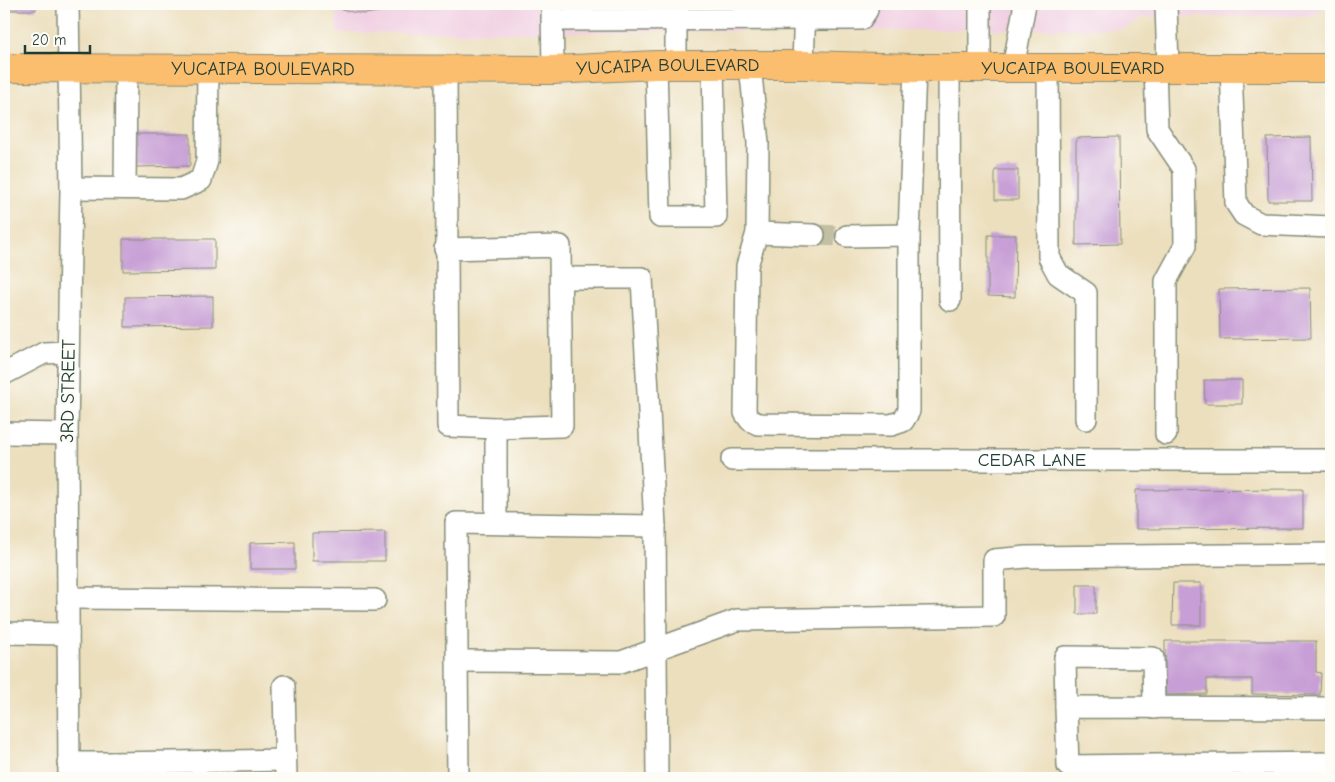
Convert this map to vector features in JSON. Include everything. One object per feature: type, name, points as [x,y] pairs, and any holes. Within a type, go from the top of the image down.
[{"type":"main road","name":"YUCAIPA BOULEVARD","points":[[4,68],[553,70],[666,65],[803,65],[915,68],[1331,68]]},
{"type":"street","name":"3RD STREET","points":[[68,4],[71,188],[67,434],[69,771]]},
{"type":"street","points":[[980,4],[980,68]]},
{"type":"street","points":[[1013,68],[1025,4]]},
{"type":"street","points":[[1166,4],[1157,129],[1184,169],[1185,246],[1166,281],[1166,434]]},
{"type":"street","points":[[553,70],[552,12],[805,12],[861,18],[867,7]]},
{"type":"street","points":[[676,12],[666,65],[660,217],[716,217],[713,65]]},
{"type":"street","points":[[803,65],[805,12]]},
{"type":"street","points":[[750,65],[758,143],[757,233],[747,266],[745,413],[750,420],[758,424],[891,425],[903,422],[909,411],[909,235],[915,68]]},
{"type":"street","points":[[1231,67],[1236,202],[1244,216],[1261,224],[1331,227]]},
{"type":"street","points":[[126,68],[126,188]]},
{"type":"street","points":[[949,68],[950,300]]},
{"type":"street","points":[[1048,68],[1049,257],[1058,274],[1086,293],[1086,419]]},
{"type":"street","points":[[71,188],[181,189],[201,180],[207,162],[208,69]]},
{"type":"street","points":[[445,249],[560,246],[562,278],[562,426],[496,428],[448,426],[445,249],[446,69]]},
{"type":"street","points":[[757,233],[814,235]]},
{"type":"street","points":[[847,236],[909,235]]},
{"type":"street","points":[[562,278],[642,278],[655,526],[657,778]]},
{"type":"street","points":[[4,374],[44,353],[68,352]]},
{"type":"street","points":[[496,428],[496,523]]},
{"type":"street","points":[[4,432],[67,434]]},
{"type":"street","name":"CEDAR LANE","points":[[732,460],[1331,460]]},
{"type":"street","points":[[458,778],[456,523],[655,526]]},
{"type":"street","points":[[457,660],[621,662],[657,651],[737,620],[994,616],[994,560],[1026,557],[1331,554]]},
{"type":"street","points":[[68,598],[375,600]]},
{"type":"street","points":[[4,633],[68,634]]},
{"type":"street","points":[[1154,708],[1153,658],[1065,657],[1068,766],[1331,763]]},
{"type":"street","points":[[69,771],[286,769],[284,686]]},
{"type":"street","points":[[1066,707],[1331,708]]},
{"type":"shaded area","points":[[336,4],[1330,4],[1314,16],[1143,17],[1124,29],[337,33]]},
{"type":"building","points":[[4,4],[36,4],[36,10],[4,10]]},
{"type":"building","points":[[341,4],[385,4],[385,11],[364,14],[341,10]]},
{"type":"building","points":[[134,134],[190,134],[190,166],[135,167]]},
{"type":"building","points":[[1119,137],[1120,244],[1076,245],[1076,138]]},
{"type":"building","points":[[1311,137],[1312,201],[1268,201],[1267,138]]},
{"type":"building","points":[[4,155],[8,155],[7,268],[4,268]]},
{"type":"building","points":[[995,170],[1018,170],[1018,200],[995,200]]},
{"type":"building","points":[[988,235],[1016,235],[1015,297],[988,296]]},
{"type":"building","points":[[123,239],[215,239],[215,270],[123,271]]},
{"type":"building","points":[[1310,288],[1311,338],[1220,339],[1219,289]]},
{"type":"building","points":[[213,296],[213,326],[125,327],[125,297]]},
{"type":"building","points":[[1204,380],[1242,380],[1242,404],[1205,404]]},
{"type":"building","points":[[1303,489],[1303,528],[1136,529],[1136,490]]},
{"type":"building","points":[[385,532],[385,561],[312,561],[312,533]]},
{"type":"building","points":[[295,542],[295,569],[250,569],[250,543]]},
{"type":"building","points":[[1173,583],[1201,583],[1201,625],[1172,625]]},
{"type":"building","points":[[1077,585],[1096,585],[1096,614],[1077,614]]},
{"type":"building","points":[[1165,641],[1316,641],[1316,672],[1321,673],[1320,695],[1252,694],[1252,679],[1207,679],[1207,694],[1165,695]]},
{"type":"building","points":[[1137,775],[1237,777],[1237,778],[1137,778]]},
{"type":"tunnel","points":[[814,235],[847,236]]}]
